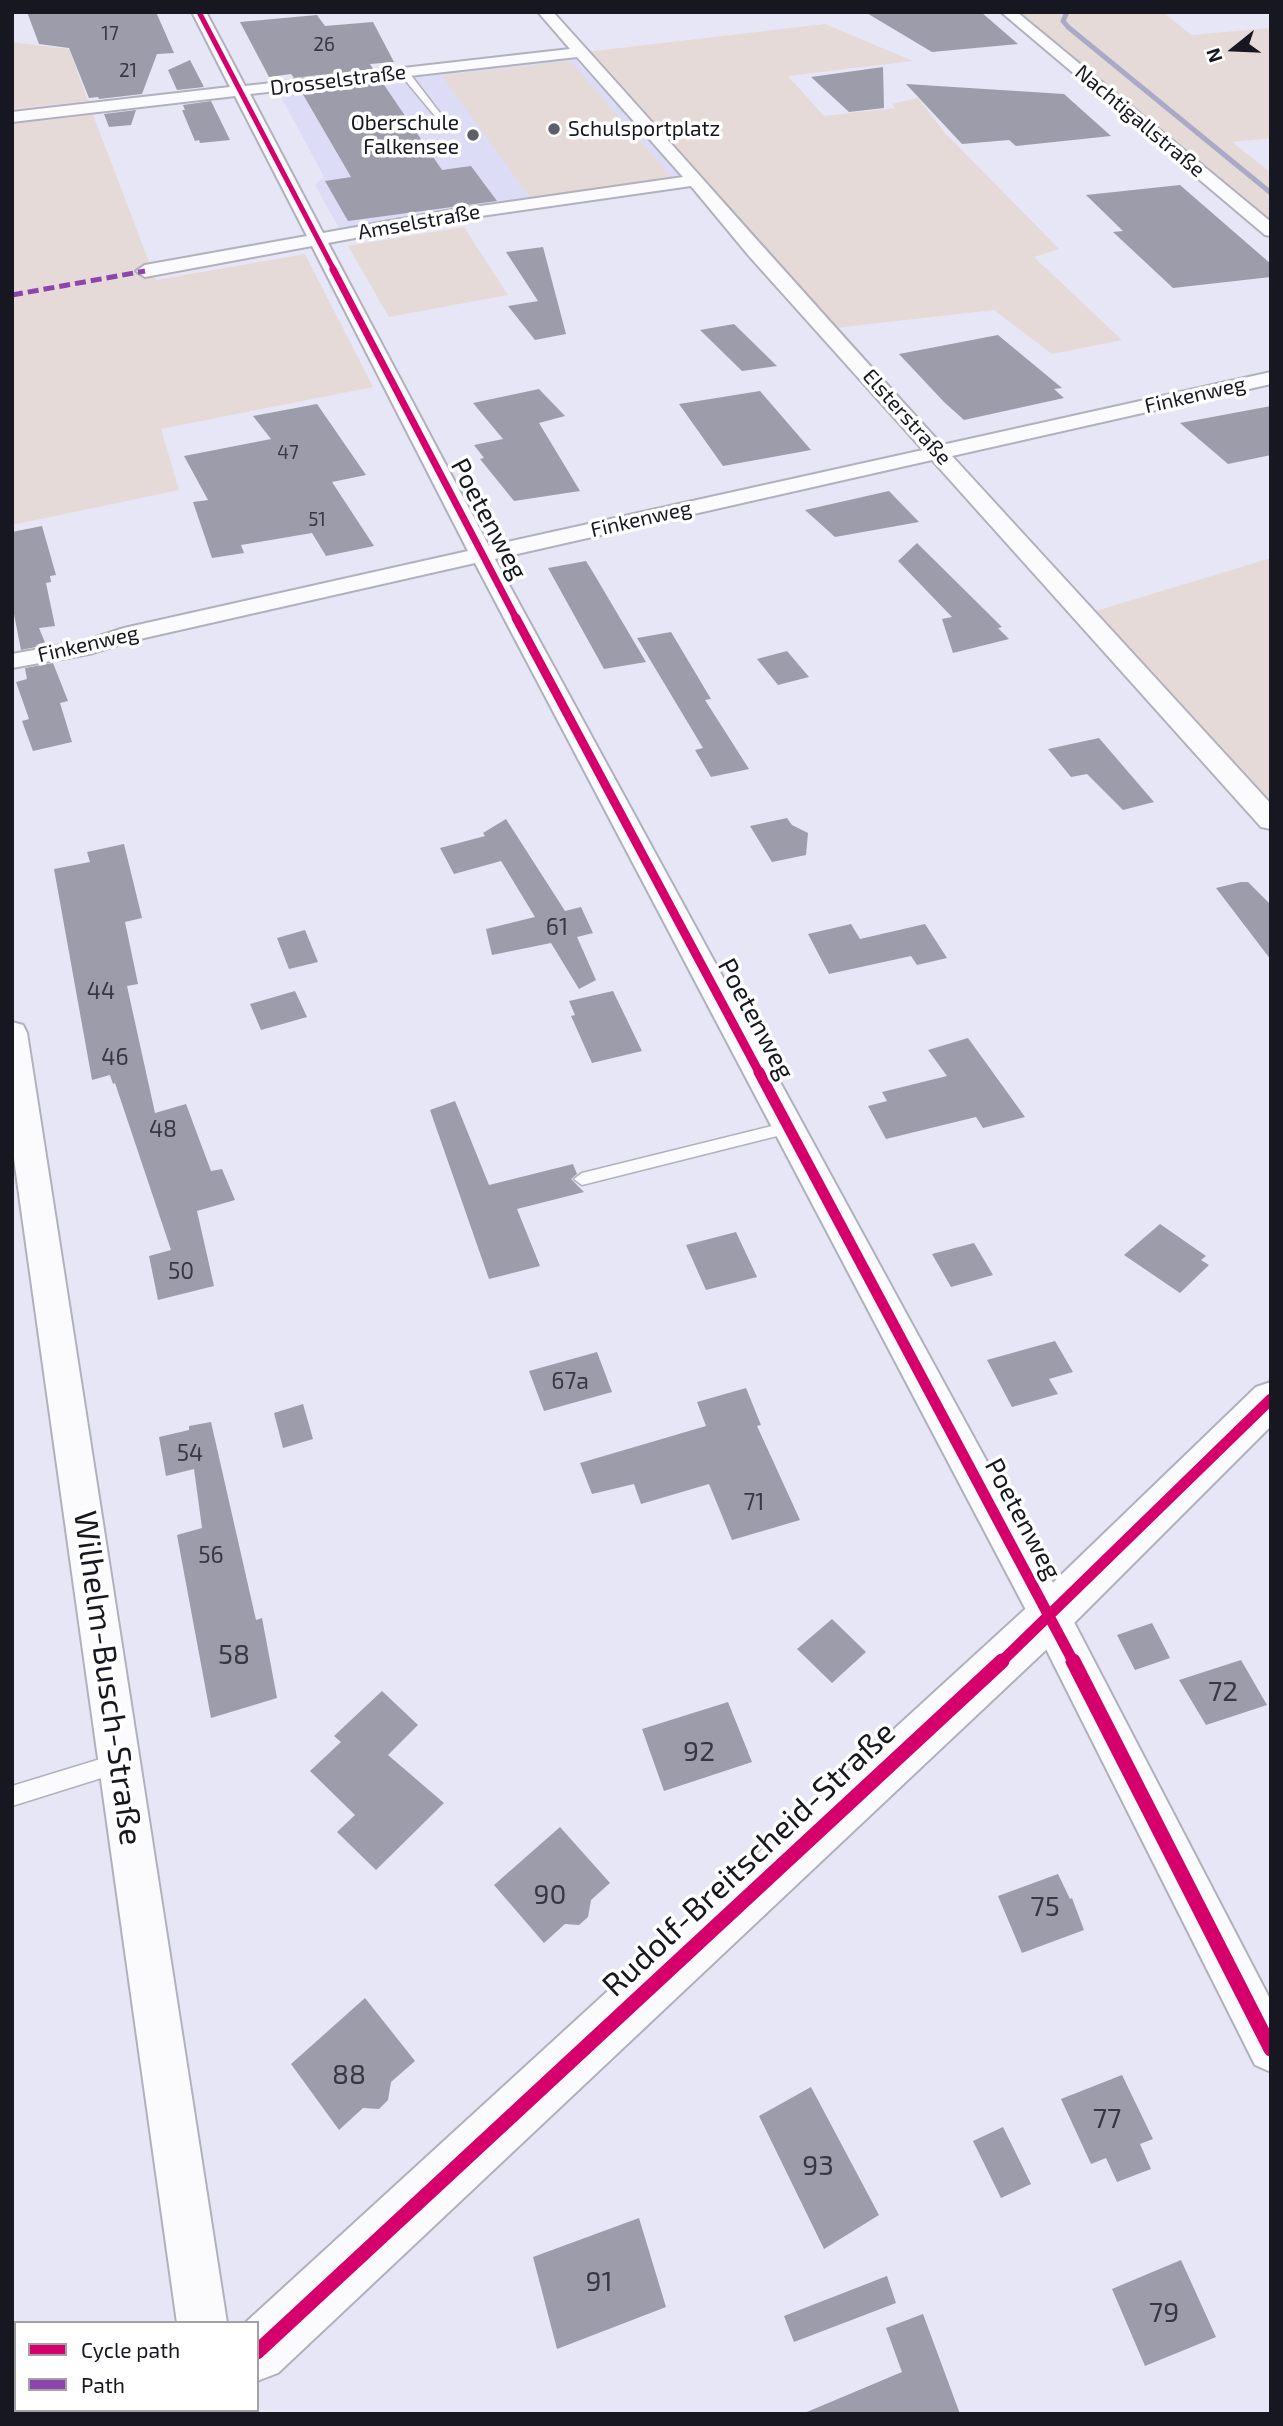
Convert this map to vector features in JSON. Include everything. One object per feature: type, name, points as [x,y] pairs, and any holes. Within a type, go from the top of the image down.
[{"type":"street","name":"Poetenweg","points":[[199,12],[482,555],[1050,1616],[1271,2049]]},
{"type":"street","name":"Elsterstraße","points":[[545,12],[695,180],[755,252],[1271,821]]},
{"type":"street","name":"Nachtigallstraße","points":[[1008,12],[1271,231]]},
{"type":"street","name":"Drosselstraße","points":[[12,117],[580,52]]},
{"type":"street","name":"Amselstraße","points":[[145,271],[446,216],[695,180]]},
{"type":"street","name":"Finkenweg","points":[[12,661],[89,647],[124,635],[1271,379]]},
{"type":"street","name":"Wilhelm-Busch-Straße","points":[[12,1033],[18,1101],[121,1763],[202,2321]]},
{"type":"street","name":"Rudolf-Breitscheid-Straße","points":[[259,2350],[1050,1616],[1271,1399]]},
{"type":"lane","points":[[404,72],[416,90],[432,103],[439,117],[427,125]]},
{"type":"lane","points":[[582,1179],[788,1128]]},
{"type":"lane","points":[[12,1796],[121,1763]]},
{"type":"shaded area","points":[[1014,12],[1163,12],[1191,35],[1271,28],[1271,138],[1232,142],[1271,173],[1271,226]]},
{"type":"shaded area","points":[[825,24],[913,61],[788,76],[824,116],[895,108],[892,104],[918,98],[945,133],[1059,249],[1034,257],[1122,340],[1052,354],[994,310],[835,328],[695,168],[586,52]]},
{"type":"shaded area","points":[[12,42],[69,49],[88,101],[12,109]]},
{"type":"shaded area","name":"Oberschule Falkensee","points":[[575,59],[686,180],[442,211],[341,232],[315,185],[324,177],[279,93]]},
{"type":"shaded area","name":"Schulsportplatz","points":[[570,61],[675,181],[532,200],[442,76]]},
{"type":"shaded area","points":[[93,115],[156,280],[305,254],[373,387],[161,429],[179,490],[12,525],[12,124]]},
{"type":"shaded area","points":[[464,227],[508,295],[389,317],[348,246]]},
{"type":"shaded area","points":[[1271,558],[1271,808],[1089,613]]},
{"type":"building","points":[[27,12],[156,12],[174,53],[157,54],[142,94],[89,98],[69,48],[39,44]]},
{"type":"building","points":[[865,12],[981,12],[1018,44],[932,52]]},
{"type":"building","points":[[317,15],[325,26],[373,22],[394,62],[370,64],[373,69],[294,78],[291,74],[269,77],[240,22]]},
{"type":"building","points":[[190,60],[204,87],[177,90],[168,70]]},
{"type":"building","points":[[883,67],[884,108],[849,112],[811,77]]},
{"type":"building","points":[[382,82],[442,170],[471,166],[497,201],[348,221],[325,181],[351,177],[301,91]]},
{"type":"building","points":[[906,84],[1064,94],[1111,136],[1016,146],[1009,140],[962,144]]},
{"type":"building","points":[[211,101],[230,140],[200,143],[199,140],[195,141],[182,110],[185,110],[183,105]]},
{"type":"building","points":[[136,110],[131,125],[109,127],[104,114]]},
{"type":"building","points":[[1180,185],[1271,264],[1271,277],[1173,288],[1113,232],[1123,231],[1086,195]]},
{"type":"building","points":[[543,247],[566,334],[535,340],[508,306],[538,301],[506,252]]},
{"type":"building","points":[[734,324],[777,366],[742,371],[700,330]]},
{"type":"building","points":[[998,335],[1062,388],[1054,389],[1064,398],[964,420],[899,354]]},
{"type":"building","points":[[539,389],[565,416],[539,423],[580,491],[514,501],[480,459],[484,458],[474,445],[503,439],[473,403]]},
{"type":"building","points":[[760,391],[811,450],[723,466],[679,404]]},
{"type":"building","points":[[317,404],[366,475],[332,482],[374,546],[326,556],[312,533],[241,545],[244,553],[212,558],[193,502],[208,500],[184,456],[271,439],[253,416]]},
{"type":"building","points":[[1271,406],[1271,455],[1228,464],[1180,423]]},
{"type":"building","points":[[889,491],[919,522],[835,537],[805,510]]},
{"type":"building","points":[[42,526],[56,575],[50,576],[51,582],[46,583],[55,626],[39,628],[46,645],[21,650],[12,604],[12,532]]},
{"type":"building","points":[[917,543],[1002,627],[998,628],[1009,639],[953,653],[942,619],[952,617],[898,561]]},
{"type":"building","points":[[586,561],[646,662],[604,669],[548,568]]},
{"type":"building","points":[[671,632],[711,699],[705,700],[749,769],[711,777],[695,750],[703,748],[637,638]]},
{"type":"building","points":[[787,651],[809,677],[778,685],[757,659]]},
{"type":"building","points":[[53,663],[68,701],[60,703],[72,742],[33,751],[22,721],[29,719],[16,682],[27,679],[25,668]]},
{"type":"building","points":[[1099,738],[1154,802],[1123,810],[1087,774],[1071,777],[1048,749]]},
{"type":"building","points":[[787,818],[792,825],[808,833],[806,855],[772,862],[750,826]]},
{"type":"building","points":[[506,819],[565,911],[581,907],[593,933],[577,937],[596,980],[579,989],[551,943],[492,955],[486,929],[535,917],[501,861],[454,874],[440,848],[485,836],[483,833]]},
{"type":"building","points":[[124,844],[142,918],[125,922],[138,984],[127,986],[155,1113],[186,1104],[211,1171],[222,1169],[235,1200],[197,1211],[214,1286],[158,1300],[149,1256],[171,1250],[115,1083],[113,1084],[110,1075],[92,1080],[54,869],[90,862],[87,852]]},
{"type":"building","points":[[1248,882],[1271,905],[1271,960],[1216,888]]},
{"type":"building","points":[[851,924],[860,939],[925,924],[947,958],[917,965],[911,956],[829,974],[808,934]]},
{"type":"building","points":[[305,930],[318,962],[289,969],[277,938]]},
{"type":"building","points":[[295,991],[307,1017],[261,1030],[250,1004]]},
{"type":"building","points":[[613,991],[642,1051],[592,1063],[571,1016],[575,1015],[569,1001]]},
{"type":"building","points":[[968,1038],[1025,1117],[983,1128],[976,1117],[886,1139],[868,1106],[887,1101],[882,1092],[947,1076],[928,1050]]},
{"type":"building","points":[[455,1101],[489,1185],[573,1164],[577,1174],[571,1179],[584,1192],[517,1209],[540,1266],[489,1279],[430,1110]]},
{"type":"building","points":[[1160,1224],[1206,1256],[1201,1260],[1209,1265],[1180,1293],[1124,1255]]},
{"type":"building","points":[[736,1232],[757,1277],[706,1290],[686,1245]]},
{"type":"building","points":[[974,1243],[993,1275],[951,1287],[932,1254]]},
{"type":"building","points":[[1055,1341],[1073,1372],[1049,1379],[1058,1394],[1012,1407],[987,1360]]},
{"type":"building","points":[[597,1352],[612,1392],[544,1411],[529,1371]]},
{"type":"building","points":[[746,1388],[761,1425],[757,1426],[800,1520],[732,1540],[709,1484],[641,1504],[634,1484],[592,1494],[580,1463],[706,1426],[697,1402]]},
{"type":"building","points":[[303,1404],[313,1439],[283,1448],[274,1413]]},
{"type":"building","points":[[211,1422],[256,1620],[262,1618],[277,1698],[211,1718],[177,1535],[202,1528],[194,1469],[166,1476],[159,1437],[189,1430],[189,1426]]},
{"type":"building","points":[[832,1619],[866,1652],[832,1683],[797,1649]]},
{"type":"building","points":[[1152,1623],[1170,1658],[1135,1670],[1117,1635]]},
{"type":"building","points":[[1241,1660],[1267,1705],[1206,1725],[1179,1680]]},
{"type":"building","points":[[382,1691],[418,1725],[388,1755],[444,1803],[376,1870],[337,1832],[355,1815],[310,1771],[341,1742],[334,1736]]},
{"type":"building","points":[[728,1702],[752,1762],[664,1791],[642,1729]]},
{"type":"building","points":[[560,1827],[610,1883],[591,1900],[588,1917],[579,1925],[565,1924],[544,1943],[494,1885]]},
{"type":"building","points":[[1058,1874],[1070,1899],[1072,1898],[1084,1930],[1022,1953],[998,1896]]},
{"type":"building","points":[[365,1998],[415,2061],[391,2082],[388,2100],[379,2109],[363,2108],[339,2130],[291,2064]]},
{"type":"building","points":[[1122,2075],[1153,2139],[1140,2144],[1151,2169],[1117,2182],[1106,2158],[1091,2164],[1061,2099]]},
{"type":"building","points":[[811,2087],[879,2215],[824,2249],[759,2116]]},
{"type":"building","points":[[1003,2127],[1031,2184],[1001,2198],[973,2141]]},
{"type":"building","points":[[639,2218],[666,2307],[557,2349],[533,2257]]},
{"type":"building","points":[[1181,2260],[1216,2337],[1145,2366],[1112,2289]]},
{"type":"building","points":[[887,2276],[896,2303],[794,2342],[784,2316]]},
{"type":"building","points":[[923,2314],[960,2414],[802,2414],[902,2372],[886,2328]]},
{"type":"waterway","points":[[1067,12],[1063,21],[1068,27],[1271,193]]},
{"type":"marked path","points":[[12,295],[145,271]]},
{"type":"cycle path","points":[[199,12],[482,555],[1050,1616],[1271,2049]]},
{"type":"cycle path","points":[[259,2350],[1050,1616],[1271,1399]]},
{"type":"place","name":"Schulsportplatz","points":[[554,129]]},
{"type":"place","name":"Oberschule Falkensee","points":[[473,135]]}]
